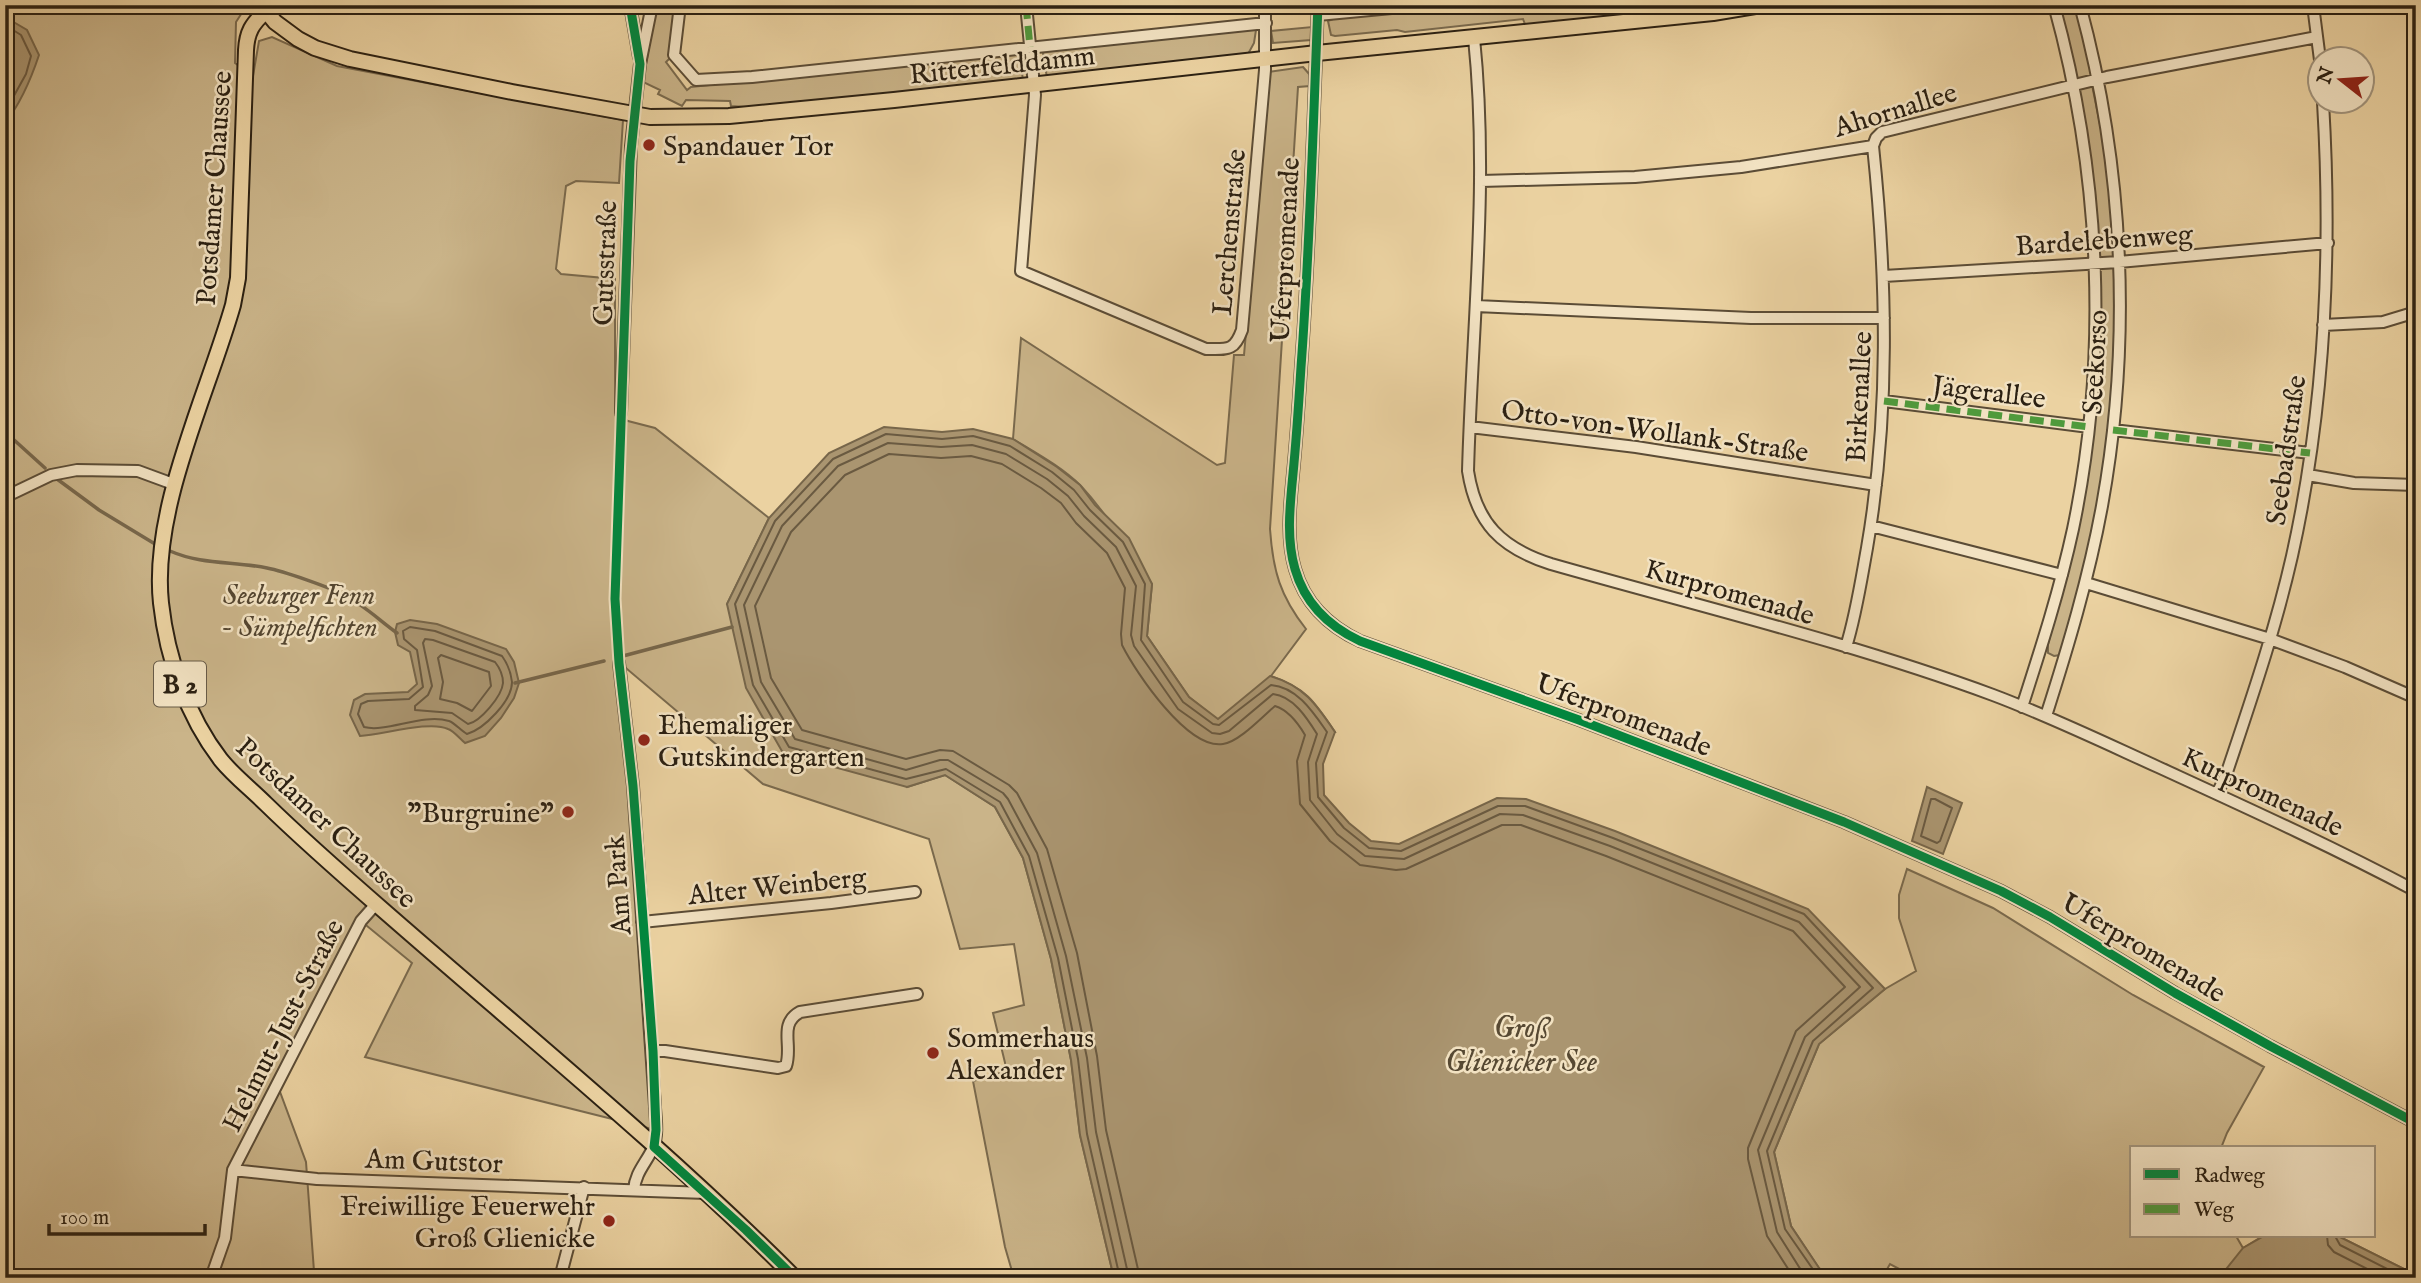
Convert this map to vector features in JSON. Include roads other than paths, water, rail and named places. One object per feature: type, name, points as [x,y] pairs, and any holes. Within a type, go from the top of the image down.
[{"type":"main road","name":"Ritterfelddamm","points":[[263,9],[298,39],[350,59],[512,92],[636,114],[681,118],[729,116],[1035,85],[1265,58],[1700,15],[1761,5]]},
{"type":"main road","name":"Potsdamer Chaussee","points":[[263,9],[247,35],[238,278],[233,306],[176,485],[160,555],[161,602],[168,646],[181,687],[198,724],[222,761],[305,842],[706,1193],[795,1278]]},
{"type":"street","points":[[631,5],[640,64]]},
{"type":"street","points":[[640,64],[652,5]]},
{"type":"street","points":[[680,5],[674,55],[696,80],[772,75],[1266,23]]},
{"type":"street","points":[[1026,5],[1035,85]]},
{"type":"street","points":[[1265,5],[1265,58]]},
{"type":"street","points":[[1318,10],[1423,5]]},
{"type":"street","name":"Seekorso","points":[[2022,707],[2062,575],[2078,502],[2089,427],[2096,339],[2095,263],[2089,184],[2074,85],[2054,5]]},
{"type":"street","name":"Seekorso","points":[[2046,716],[2085,583],[2102,507],[2113,430],[2120,346],[2119,262],[2112,169],[2098,80],[2080,5]]},
{"type":"street","points":[[2313,5],[2318,46]]},
{"type":"street","name":"Uferpromenade","points":[[1318,10],[1305,316],[1290,499],[1290,540],[1291,555],[1301,586],[1324,619],[1360,641],[1591,724],[1844,822],[2001,891],[2050,917],[2210,1013],[2416,1123]]},
{"type":"street","name":"Ahornallee","points":[[1481,181],[1635,177],[1741,167],[1873,146],[1882,132],[2074,85],[2317,37]]},
{"type":"street","name":"Kurpromenade","points":[[1474,38],[1481,181],[1468,471],[1474,498],[1487,524],[1518,551],[1550,565],[1846,647],[1989,694],[2046,716],[2331,846],[2416,891]]},
{"type":"street","name":"Lerchenstraße","points":[[1035,85],[1021,271],[1206,349],[1230,349],[1237,343],[1242,330],[1265,58]]},
{"type":"street","name":"Gutsstraße","points":[[621,413],[630,161],[640,64]]},
{"type":"street","name":"Seebadstraße","points":[[2217,794],[2226,775],[2270,639],[2308,475],[2328,243],[2324,116]]},
{"type":"street","name":"Birkenallee","points":[[1846,647],[1871,526],[1884,401],[1884,276],[1873,146]]},
{"type":"street","name":"Bardelebenweg","points":[[1884,276],[2119,262],[2328,243]]},
{"type":"street","points":[[1476,306],[1751,318],[1884,318]]},
{"type":"street","points":[[2323,325],[2383,322],[2416,312]]},
{"type":"street","name":"Jägerallee","points":[[1884,401],[2089,427]]},
{"type":"street","name":"Otto-von-Wollank-Straße","points":[[1469,427],[1636,447],[1876,485]]},
{"type":"street","points":[[2113,430],[2310,453]]},
{"type":"street","points":[[5,498],[51,475],[77,470],[138,471],[176,485]]},
{"type":"street","points":[[2308,475],[2354,483],[2416,485]]},
{"type":"street","points":[[1871,526],[2062,575]]},
{"type":"street","points":[[2085,583],[2270,639],[2345,667],[2416,698]]},
{"type":"street","name":"Am Park","points":[[619,663],[633,786],[653,1051],[656,1130],[654,1147]]},
{"type":"street","name":"Alter Weinberg","points":[[642,922],[915,892]]},
{"type":"street","name":"Helmut-Just-Straße","points":[[233,1170],[361,921],[376,904]]},
{"type":"street","points":[[653,1051],[778,1069],[786,1066],[789,1058],[788,1024],[791,1017],[800,1012],[917,995]]},
{"type":"street","points":[[634,1190],[634,1179],[654,1147]]},
{"type":"street","points":[[211,1278],[225,1238],[233,1170]]},
{"type":"street","name":"Am Gutstor","points":[[233,1170],[317,1179],[706,1193]]},
{"type":"street","points":[[560,1278],[584,1187]]},
{"type":"water","points":[[5,17],[27,30],[39,55],[25,90],[5,123]]},
{"type":"water","name":"Groß Glienicker See","points":[[884,427],[942,432],[973,429],[1013,439],[1080,485],[1095,505],[1129,538],[1152,584],[1147,636],[1189,697],[1218,719],[1270,676],[1292,685],[1308,697],[1335,732],[1323,764],[1324,795],[1349,823],[1371,841],[1399,844],[1497,798],[1526,799],[1615,831],[1808,909],[1885,989],[1819,1044],[1774,1152],[1791,1226],[1828,1278],[1114,1278],[1080,1135],[1071,1060],[1051,959],[1023,858],[995,807],[945,775],[907,787],[783,753],[746,688],[727,604],[769,518],[829,453]]},
{"type":"water","points":[[410,620],[437,624],[506,649],[514,662],[519,683],[514,698],[485,736],[465,743],[450,730],[430,726],[360,736],[350,715],[354,700],[365,694],[408,692],[417,684],[410,652],[398,645],[395,632],[397,624]]},
{"type":"water","points":[[1927,787],[1962,803],[1943,854],[1912,841]]},
{"type":"water","points":[[2260,1238],[2342,1238],[2416,1275],[2416,1278],[2219,1278],[2243,1248]]},
{"type":"waterway","points":[[12,111],[13,439],[45,468]]},
{"type":"waterway","points":[[57,479],[99,510],[155,544]]},
{"type":"waterway","points":[[170,551],[206,561],[284,572],[351,599],[397,633]]},
{"type":"waterway","points":[[623,656],[732,627]]},
{"type":"waterway","points":[[515,683],[604,661]]},
{"type":"place","name":"Spandauer Tor","points":[[649,145]]},
{"type":"place","name":"Ehemaliger Gutskindergarten","points":[[644,740]]},
{"type":"place","name":"\"Burgruine\"","points":[[568,812]]},
{"type":"place","name":"Sommerhaus Alexander","points":[[933,1053]]},
{"type":"place","name":"Freiwillige Feuerwehr Groß Glienicke","points":[[609,1221]]},
{"type":"park label","name":"Seeburger Fenn - Sümpelfichten","points":[[299,610]]}]
